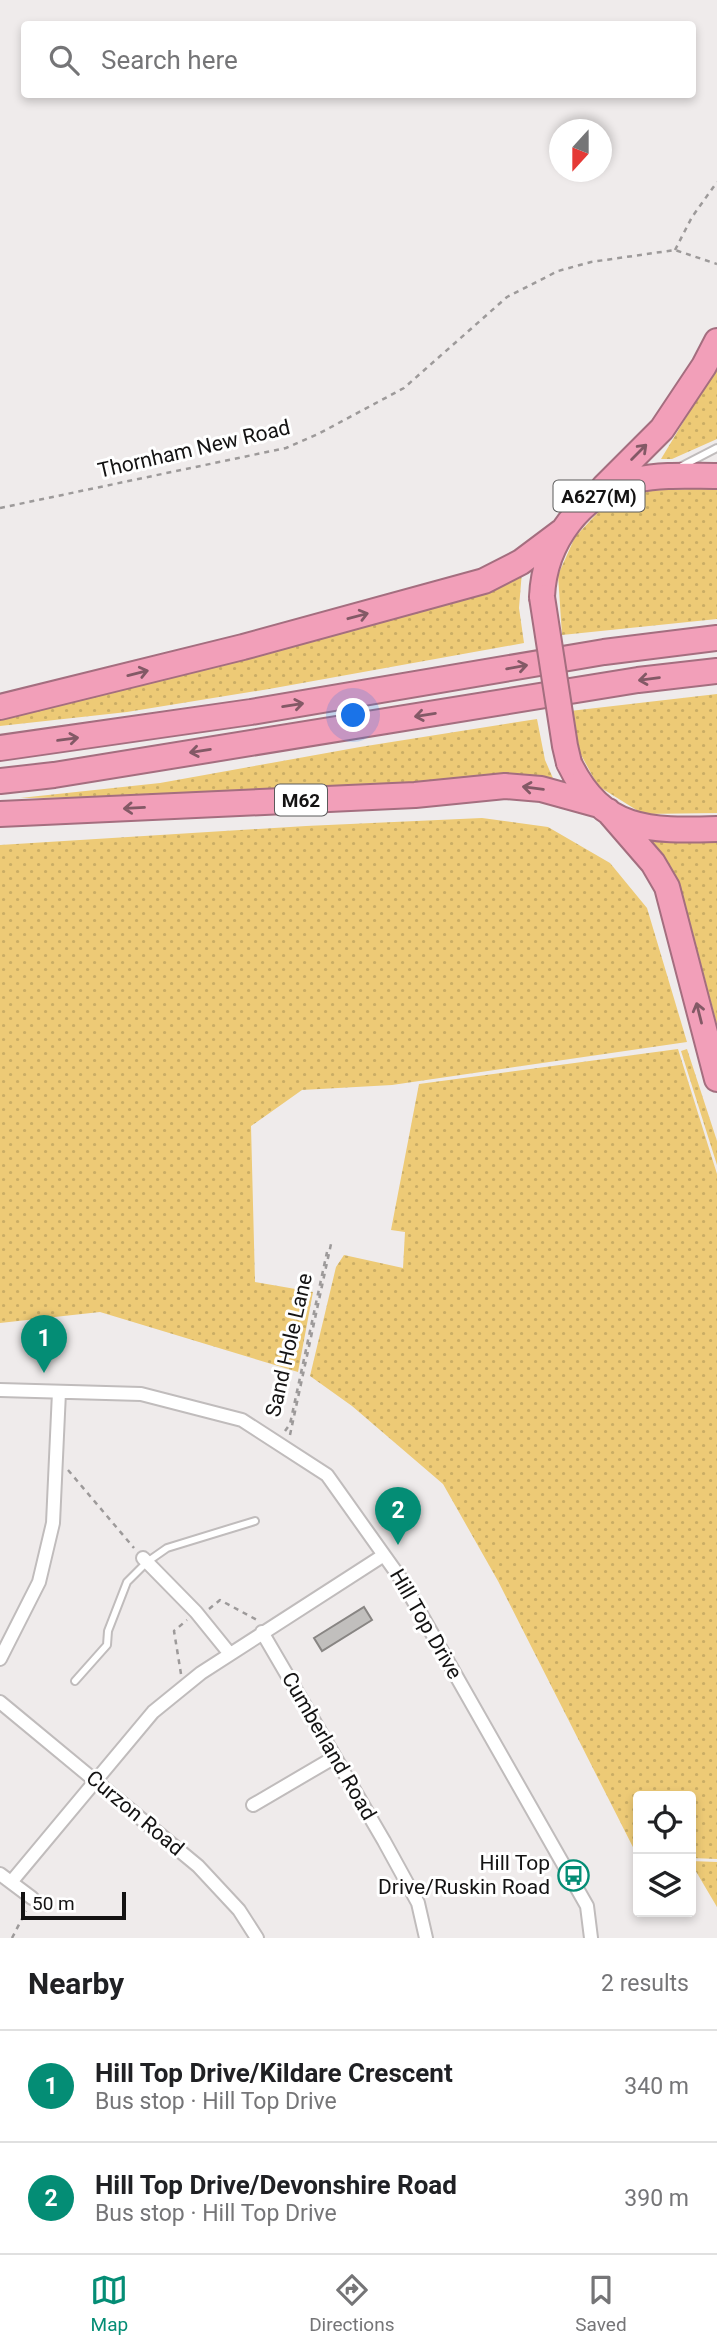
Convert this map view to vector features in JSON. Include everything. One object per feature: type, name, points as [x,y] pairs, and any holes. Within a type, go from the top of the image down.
[{"type":"highway","name":"A627(M)","points":[[717,341],[704,366],[662,429],[561,532],[547,562],[541,597],[569,763],[584,788],[653,863],[667,887],[717,1079]]},
{"type":"highway","name":"A627(M)","points":[[591,500],[628,481],[661,477],[717,476]]},
{"type":"highway","points":[[0,707],[243,647],[484,581],[521,562],[561,532]]},
{"type":"highway","points":[[0,748],[251,712],[604,652],[717,638]]},
{"type":"highway","points":[[0,781],[68,773],[638,680],[717,671]]},
{"type":"highway","name":"M62","points":[[0,814],[415,795],[505,786],[541,789],[603,808]]},
{"type":"highway","name":"A627(M)","points":[[603,808],[646,828],[717,829]]},
{"type":"street","name":"Hill Top Drive","points":[[0,1390],[141,1394],[242,1420],[327,1475],[401,1578],[587,1906],[591,1938]]},
{"type":"street","points":[[0,1659],[39,1582],[53,1524],[59,1392]]},
{"type":"street","points":[[12,1881],[153,1712],[265,1630],[384,1555]]},
{"type":"street","points":[[145,1560],[198,1614],[230,1654]]},
{"type":"street","name":"Cumberland Road","points":[[265,1630],[418,1903],[426,1938]]},
{"type":"street","name":"Curzon Road","points":[[0,1702],[198,1866],[239,1910],[257,1938]]},
{"type":"street","points":[[253,1805],[335,1757]]},
{"type":"street","points":[[0,1874],[32,1898]]},
{"type":"lane","points":[[661,477],[717,448]]},
{"type":"lane","points":[[75,1681],[107,1645],[108,1631],[127,1582],[145,1560],[167,1548],[255,1521]]},
{"type":"path","points":[[675,250],[692,217],[717,182]]},
{"type":"path","name":"Thornham New Road","points":[[0,508],[286,447],[320,433],[404,388],[507,297],[558,271],[592,261],[675,250],[717,264]]},
{"type":"path","points":[[282,1446],[331,1244]]},
{"type":"path","name":"Sand Hole Lane","points":[[282,1446],[290,1424],[327,1252]]},
{"type":"path","points":[[56,1456],[145,1560]]},
{"type":"path","points":[[183,1688],[174,1631],[198,1614],[220,1600],[265,1630]]},
{"type":"path","points":[[12,1938],[32,1898]]},
{"type":"shaded area","points":[[717,366],[717,439],[672,459],[661,459]]},
{"type":"shaded area","points":[[717,488],[717,619],[562,635],[558,575],[575,537],[605,505],[638,491]]},
{"type":"shaded area","points":[[522,571],[519,608],[524,643],[127,712],[0,726],[0,714]]},
{"type":"shaded area","points":[[717,694],[717,813],[643,814],[598,786],[573,740],[570,711]]},
{"type":"shaded area","points":[[537,719],[545,760],[556,785],[219,796],[20,798],[160,783]]},
{"type":"shaded area","points":[[482,818],[548,827],[610,863],[647,908],[687,1042],[392,1085],[302,1090],[251,1126],[255,1282],[313,1292],[298,1372],[100,1312],[0,1323],[0,845]]},
{"type":"shaded area","points":[[651,841],[717,842],[717,1025],[690,922]]},
{"type":"shaded area","points":[[678,1049],[717,1174],[717,1859],[696,1858],[696,1791],[633,1791],[633,1847],[498,1581],[443,1484],[352,1406],[310,1376],[336,1267],[344,1255],[403,1268],[405,1232],[391,1230],[419,1084]]},
{"type":"shaded area","points":[[687,1049],[717,1141],[717,1165],[681,1051]]},
{"type":"shaded area","points":[[696,1861],[717,1862],[717,1907],[696,1871]]},
{"type":"building","points":[[364,1607],[372,1620],[322,1651],[314,1638]]},
{"type":"place","name":"Hill Top Drive/Kildare Crescent","points":[[44,1373]]},
{"type":"place","name":"Hill Top Drive/Devonshire Road","points":[[398,1545]]},
{"type":"place","name":"Hill Top Drive/Ruskin Road","points":[[573,1875]]}]
